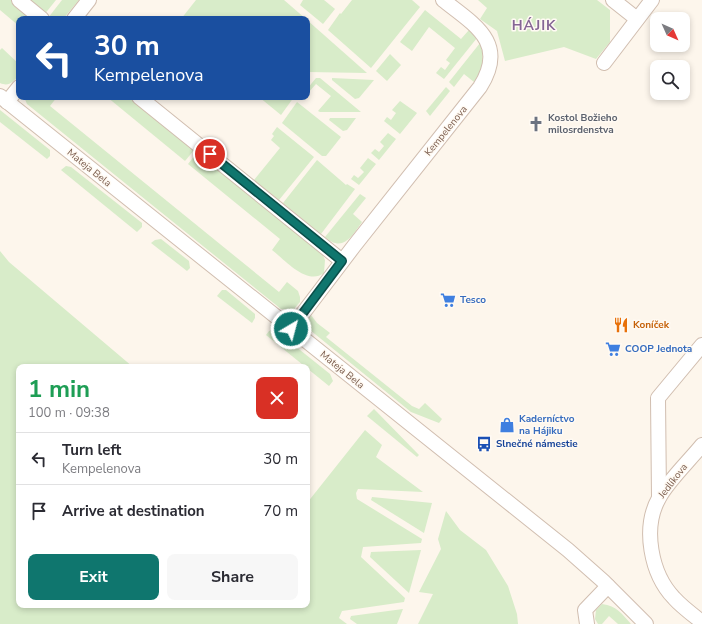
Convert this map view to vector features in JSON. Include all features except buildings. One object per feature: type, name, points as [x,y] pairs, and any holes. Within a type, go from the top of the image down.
[{"type":"street","points":[[19,0],[38,16]]},
{"type":"street","points":[[76,16],[89,0]]},
{"type":"street","name":"Kempelenova","points":[[291,329],[342,261],[476,93],[489,73],[491,54],[486,38],[473,24],[443,0]]},
{"type":"street","points":[[613,0],[637,19]]},
{"type":"street","points":[[604,63],[652,0]]},
{"type":"street","points":[[4,99],[16,89]]},
{"type":"street","name":"Mateja Bela","points":[[4,99],[511,505],[608,586],[646,624]]},
{"type":"street","points":[[143,100],[342,261]]},
{"type":"street","points":[[659,497],[658,398],[702,345]]},
{"type":"street","name":"Jedlíkova","points":[[702,445],[659,497],[652,517],[650,536],[653,554],[660,577],[674,599],[702,622]]},
{"type":"street","points":[[587,624],[584,610],[608,586]]},
{"type":"green space","points":[[0,0],[11,0],[30,16],[16,16],[16,23],[0,10]]},
{"type":"green space","points":[[26,0],[56,0],[44,15]]},
{"type":"green space","points":[[62,0],[79,0],[66,16],[50,16]]},
{"type":"green space","points":[[196,0],[284,0],[303,16],[183,16]]},
{"type":"green space","points":[[303,0],[324,0],[335,9],[323,24],[300,5]]},
{"type":"green space","points":[[352,0],[412,0],[420,7],[371,68],[328,30],[340,13],[341,14]]},
{"type":"green space","points":[[478,0],[597,0],[610,10],[610,42],[596,59],[564,47],[505,61],[497,31],[480,19],[487,8]]},
{"type":"green space","points":[[425,10],[461,39],[469,30],[477,38],[444,79],[436,73],[441,67],[445,70],[450,63],[446,60],[455,48],[429,27],[412,51],[400,42]]},
{"type":"green space","points":[[310,23],[367,73],[310,72]]},
{"type":"green space","points":[[480,43],[483,59],[477,77],[474,82],[464,74],[454,87],[449,82]]},
{"type":"green space","points":[[2,48],[16,61],[16,78],[8,84],[0,83],[0,50]]},
{"type":"green space","points":[[390,54],[401,65],[387,81],[376,71]]},
{"type":"green space","points":[[316,78],[320,78],[361,112],[318,111],[331,96],[316,84],[310,91],[310,85]]},
{"type":"green space","points":[[332,78],[374,80],[359,98],[355,99],[332,80]]},
{"type":"green space","points":[[446,87],[450,91],[430,116],[426,111]]},
{"type":"green space","points":[[25,100],[55,100],[50,106],[279,292],[287,282],[298,291],[300,302],[293,310],[281,309],[27,104]]},
{"type":"green space","points":[[111,100],[134,100],[195,149],[185,161]]},
{"type":"green space","points":[[263,100],[292,100],[281,115]]},
{"type":"green space","points":[[400,101],[417,113],[400,134],[384,121],[387,117],[391,120],[396,113],[392,110]]},
{"type":"green space","points":[[297,102],[341,137],[326,156],[322,156],[282,123]]},
{"type":"green space","points":[[0,110],[50,150],[50,156],[47,159],[0,122]]},
{"type":"green space","points":[[330,118],[356,118],[347,130],[343,131],[329,120]]},
{"type":"green space","points":[[277,127],[314,157],[279,200],[254,180],[280,148],[271,140],[274,136],[272,134]]},
{"type":"green space","points":[[388,133],[396,139],[379,160],[371,153],[375,149],[379,152],[384,146],[380,142]]},
{"type":"green space","points":[[198,151],[322,253],[325,260],[324,273],[317,276],[304,274],[296,270],[272,250],[280,239],[188,164]]},
{"type":"green space","points":[[368,158],[376,164],[359,185],[351,179],[354,175],[358,178],[364,172],[360,168]]},
{"type":"green space","points":[[317,160],[346,185],[347,184],[355,189],[321,234],[283,203]]},
{"type":"green space","points":[[66,166],[71,167],[142,223],[142,227],[137,232],[61,170]]},
{"type":"green space","points":[[360,194],[366,198],[353,214],[362,222],[351,237],[346,241],[342,243],[331,242],[325,237]]},
{"type":"green space","points":[[161,239],[189,261],[190,268],[187,271],[151,243],[155,240]]},
{"type":"green space","points":[[0,251],[9,262],[129,364],[16,364],[16,608],[310,608],[310,499],[365,430],[382,445],[376,457],[423,492],[358,489],[356,493],[357,499],[422,539],[421,543],[363,547],[361,557],[405,598],[404,602],[342,611],[339,618],[347,624],[0,624]]},
{"type":"green space","points":[[222,290],[226,290],[255,314],[255,318],[252,323],[217,296]]},
{"type":"green space","points":[[311,315],[317,323],[330,333],[326,337],[412,406],[419,409],[425,403],[442,419],[439,423],[411,412],[310,330],[308,320]]},
{"type":"green space","points":[[275,330],[330,374],[333,381],[329,386],[310,371],[310,364],[302,364],[266,335],[269,331]]},
{"type":"green space","points":[[374,409],[419,455],[417,457],[367,416]]},
{"type":"green space","points":[[372,497],[432,503],[424,533],[371,500]]},
{"type":"green space","points":[[446,511],[460,530],[486,550],[508,586],[517,614],[518,624],[418,624],[433,594],[419,592],[441,549],[438,539]]},
{"type":"green space","points":[[421,550],[409,593],[370,557],[371,552]]},
{"type":"green space","points":[[602,604],[615,609],[631,624],[618,624],[609,616],[602,624],[598,624],[595,619],[596,610]]},
{"type":"green space","points":[[403,609],[397,624],[357,624],[350,619],[351,616]]},
{"type":"place","name":"Kostol Božieho milosrdenstva","points":[[536,124]]},
{"type":"place","name":"Tesco","points":[[448,300]]},
{"type":"place","name":"Koníček","points":[[621,325]]},
{"type":"place","name":"COOP Jednota","points":[[613,349]]},
{"type":"place","name":"Kaderníctvo na Hájiku","points":[[507,425]]},
{"type":"place","name":"Slnečné námestie","points":[[484,444]]},
{"type":"district","name":"HÁJIK","points":[[534,25]]},
{"type":"route","points":[[210,154],[342,261],[291,329]]}]
